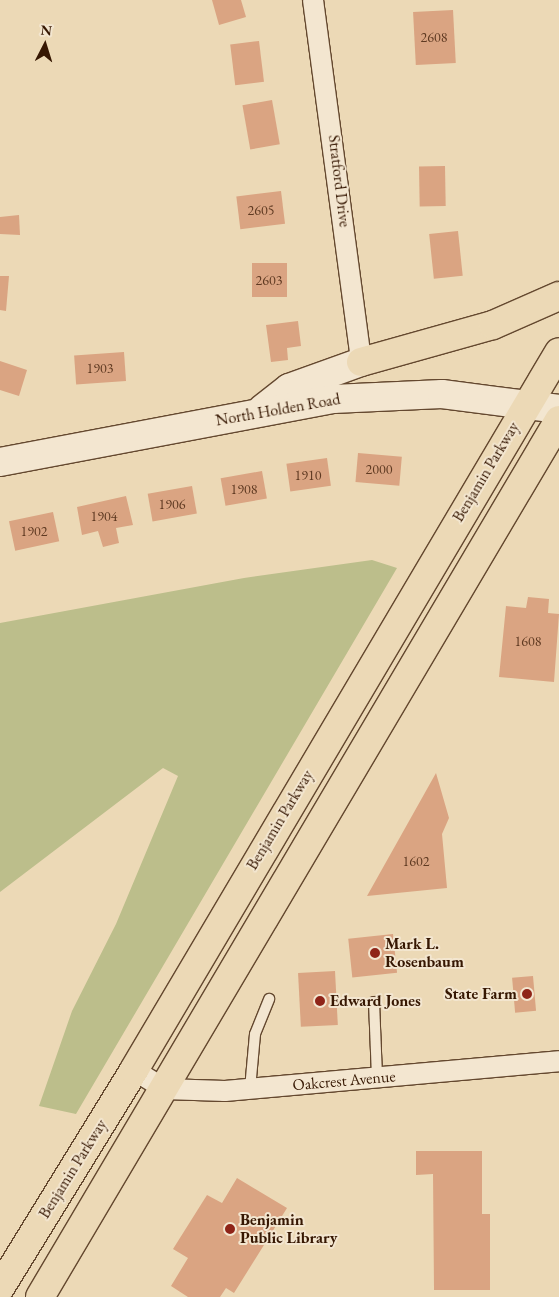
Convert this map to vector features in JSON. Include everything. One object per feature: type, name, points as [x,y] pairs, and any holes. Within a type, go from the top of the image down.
[{"type":"main road","points":[[256,413],[289,388],[361,362],[493,325],[559,296]]},
{"type":"main road","name":"Benjamin Parkway","points":[[0,1288],[134,1070],[559,352]]},
{"type":"main road","name":"North Holden Road","points":[[0,462],[256,413],[383,395],[442,394],[559,409]]},
{"type":"main road","points":[[40,1297],[164,1089],[470,564],[559,420]]},
{"type":"street","name":"Stratford Drive","points":[[312,0],[361,362]]},
{"type":"street","name":"Oakcrest Avenue","points":[[164,1089],[250,1089],[559,1061]]},
{"type":"street","points":[[134,1070],[164,1089]]},
{"type":"lane","points":[[250,1089],[255,1034],[269,999]]},
{"type":"lane","points":[[374,1002],[377,1078]]},
{"type":"green space","points":[[372,560],[397,568],[76,1114],[39,1106],[72,1011],[116,924],[178,776],[163,768],[0,892],[0,623],[244,578]]},
{"type":"building","points":[[212,0],[241,0],[246,17],[219,25]]},
{"type":"building","points":[[453,10],[456,63],[416,65],[413,12]]},
{"type":"building","points":[[259,41],[264,82],[235,85],[230,45]]},
{"type":"building","points":[[272,100],[280,144],[250,150],[242,105]]},
{"type":"building","points":[[419,166],[445,166],[446,206],[420,206]]},
{"type":"building","points":[[281,191],[285,224],[240,229],[236,196]]},
{"type":"building","points":[[19,215],[20,235],[0,234],[0,217]]},
{"type":"building","points":[[458,231],[463,276],[434,279],[429,234]]},
{"type":"building","points":[[252,263],[287,263],[287,297],[252,297]]},
{"type":"building","points":[[0,276],[9,276],[6,311],[0,310]]},
{"type":"building","points":[[298,321],[301,346],[287,348],[288,360],[271,362],[266,325]]},
{"type":"building","points":[[124,352],[126,381],[76,384],[74,355]]},
{"type":"building","points":[[0,361],[27,370],[19,396],[0,390]]},
{"type":"building","points":[[358,453],[402,457],[399,486],[355,482]]},
{"type":"building","points":[[327,458],[331,486],[290,491],[286,464]]},
{"type":"building","points":[[262,471],[267,499],[226,506],[221,478]]},
{"type":"building","points":[[192,486],[197,514],[153,521],[148,494]]},
{"type":"building","points":[[126,496],[133,525],[116,528],[119,543],[103,547],[98,531],[82,535],[77,507]]},
{"type":"building","points":[[53,512],[59,541],[15,551],[9,521]]},
{"type":"building","points":[[528,597],[549,599],[548,613],[559,614],[554,682],[499,677],[506,606],[526,608]]},
{"type":"building","points":[[436,773],[449,818],[442,834],[447,888],[367,896]]},
{"type":"building","points":[[393,934],[397,973],[352,977],[348,939]]},
{"type":"building","points":[[335,971],[338,1025],[301,1027],[298,973]]},
{"type":"building","points":[[533,976],[536,1011],[515,1013],[512,978]]},
{"type":"building","points":[[416,1151],[482,1151],[482,1214],[490,1214],[490,1290],[434,1290],[433,1174],[416,1175]]},
{"type":"building","name":"Benjamin Public Library","points":[[237,1178],[287,1208],[234,1293],[226,1288],[220,1297],[188,1297],[171,1286],[188,1258],[173,1249],[207,1195],[222,1203]]},
{"type":"place","name":"Mark L. Rosenbaum","points":[[375,953]]},
{"type":"place","name":"State Farm","points":[[527,994]]},
{"type":"place","name":"Edward Jones","points":[[320,1001]]},
{"type":"place","name":"Benjamin Public Library","points":[[230,1229]]}]
